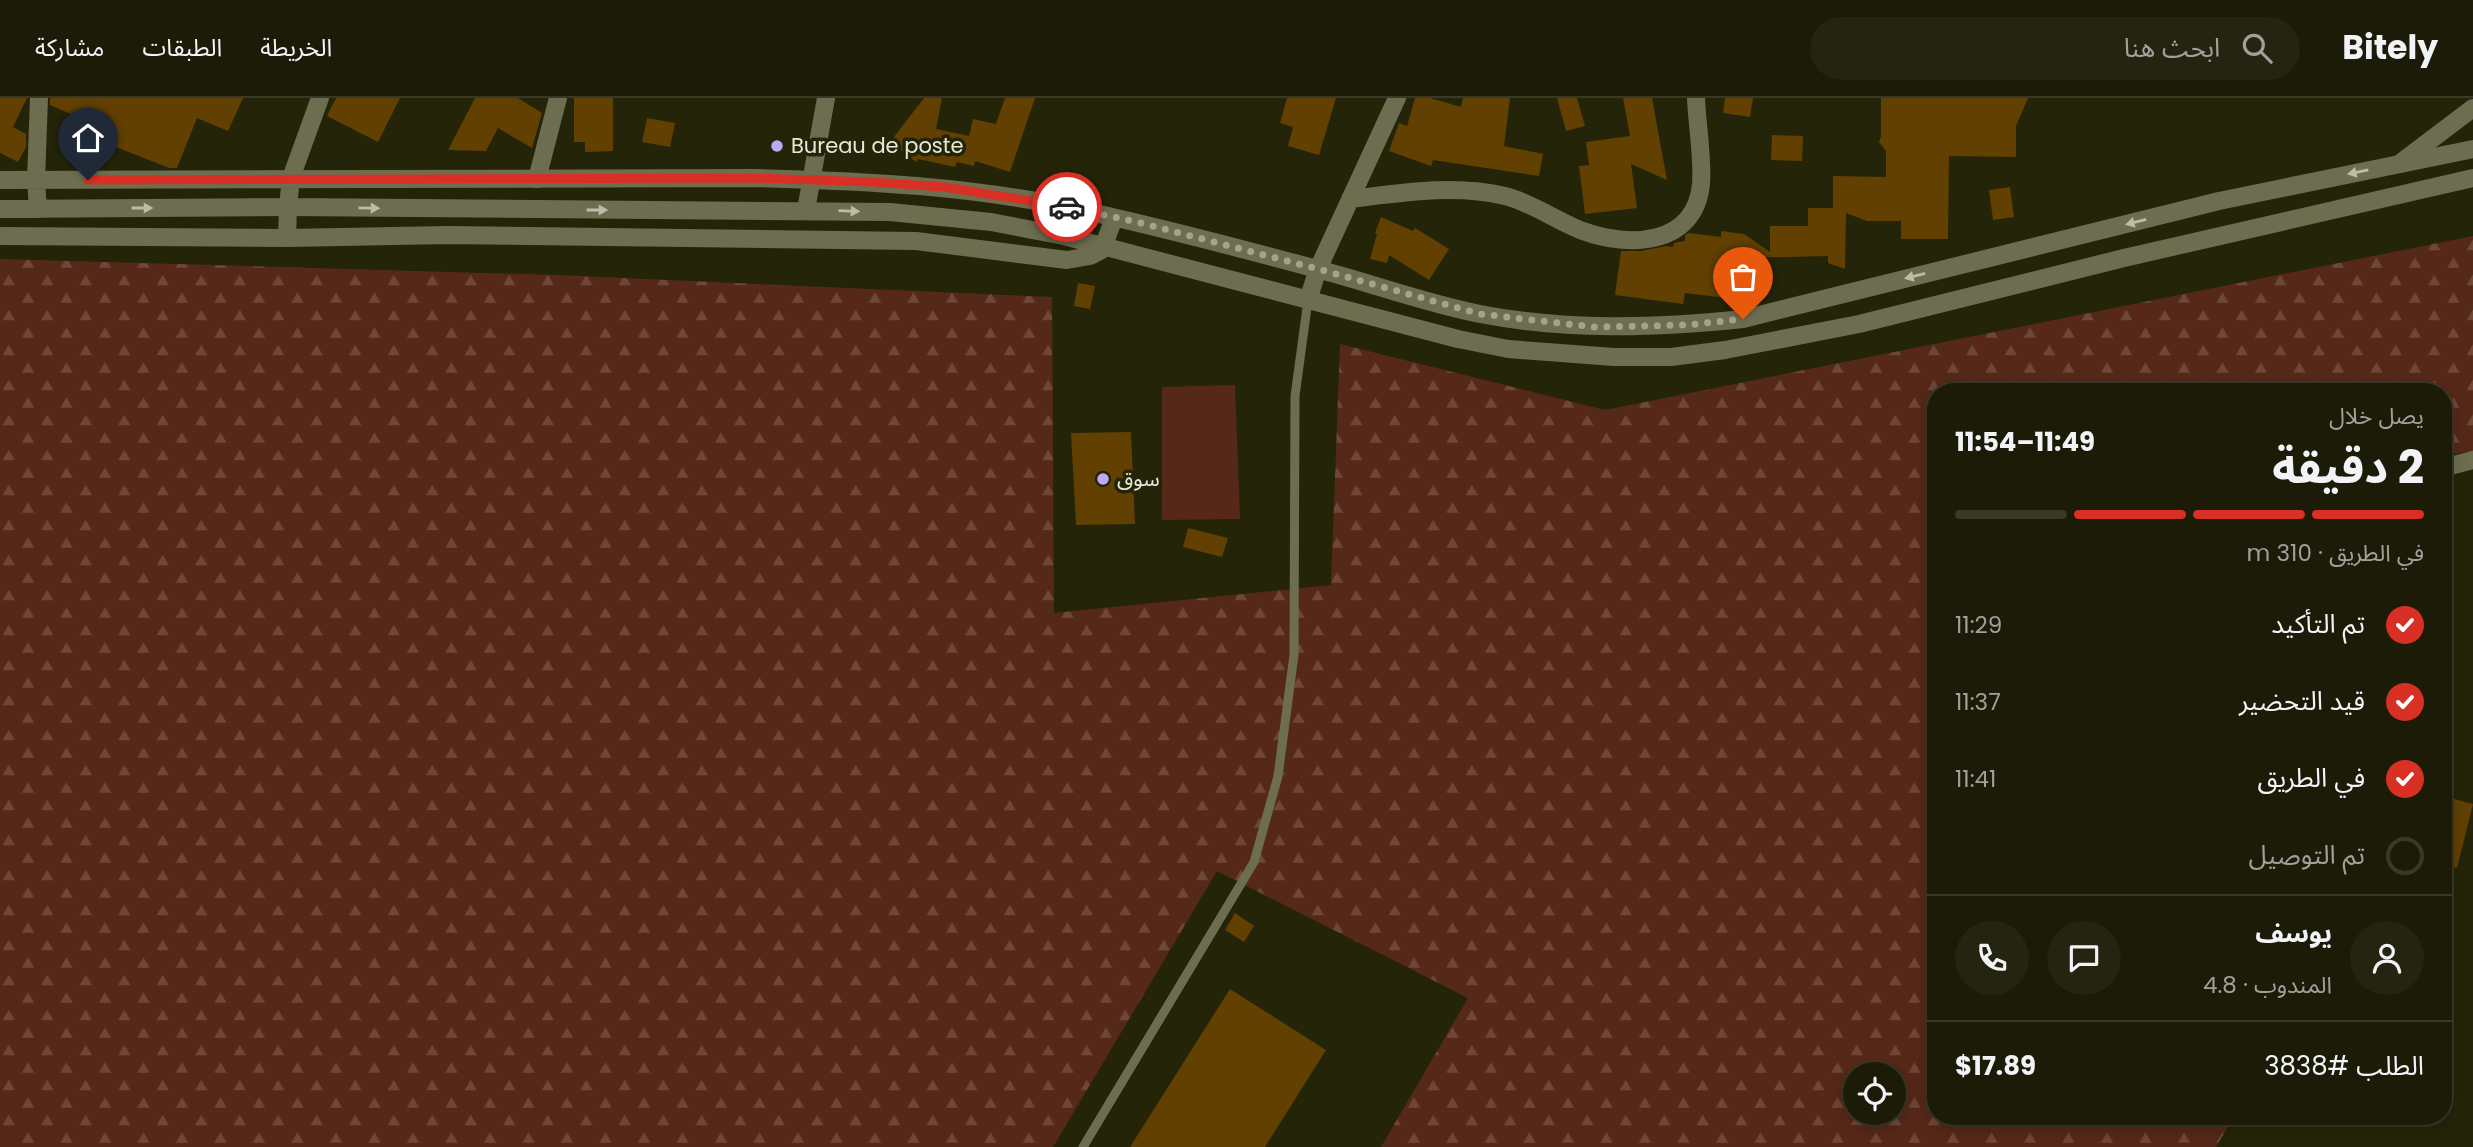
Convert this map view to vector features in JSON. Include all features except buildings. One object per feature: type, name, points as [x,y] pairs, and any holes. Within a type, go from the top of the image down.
[{"type":"main road","points":[[38,209],[36,180],[39,98]]},
{"type":"main road","points":[[287,238],[291,178],[320,98]]},
{"type":"main road","points":[[537,179],[558,98]]},
{"type":"main road","points":[[806,210],[826,98]]},
{"type":"main road","points":[[1308,300],[1318,269],[1396,98]]},
{"type":"main road","points":[[1350,199],[1423,191],[1482,192],[1508,196],[1596,235],[1643,239],[1665,237],[1684,222],[1698,199],[1701,183],[1696,98]]},
{"type":"main road","points":[[2399,164],[2473,108]]},
{"type":"main road","points":[[0,180],[656,177],[811,179],[944,187],[1114,218],[1318,269],[1480,314],[1594,327],[1687,325],[1743,319],[2219,201],[2473,149]]},
{"type":"main road","points":[[0,209],[288,207],[890,212],[991,222],[1065,236],[1458,339],[1508,349],[1614,357],[1671,357],[1725,351],[1859,324],[2124,258],[2473,178]]},
{"type":"main road","points":[[0,236],[287,238],[447,235],[916,241],[1067,260],[1090,256],[1102,250],[1114,218]]},
{"type":"main road","points":[[2452,466],[2473,460]]},
{"type":"lane","points":[[1083,1147],[1254,862],[1278,776],[1294,655],[1295,396],[1308,300]]},
{"type":"green space","points":[[2473,236],[2473,451],[2452,454],[2452,383],[1927,383],[1927,1125],[2229,1125],[2216,1147],[1381,1147],[1468,998],[1217,871],[1053,1147],[0,1147],[0,259],[556,275],[1052,297],[1054,613],[1331,585],[1340,344],[1605,410]]},
{"type":"green space","points":[[1235,385],[1240,519],[1162,520],[1162,387]]},
{"type":"way so far","points":[[1067,207],[1137,222],[1480,314],[1594,327],[1687,325],[1743,319]]},
{"type":"place","name":"Bureau de poste","points":[[777,146]]},
{"type":"place","name":"سوق","points":[[1103,479]]},
{"type":"route","points":[[88,180],[755,178],[944,187],[1067,207]]}]
